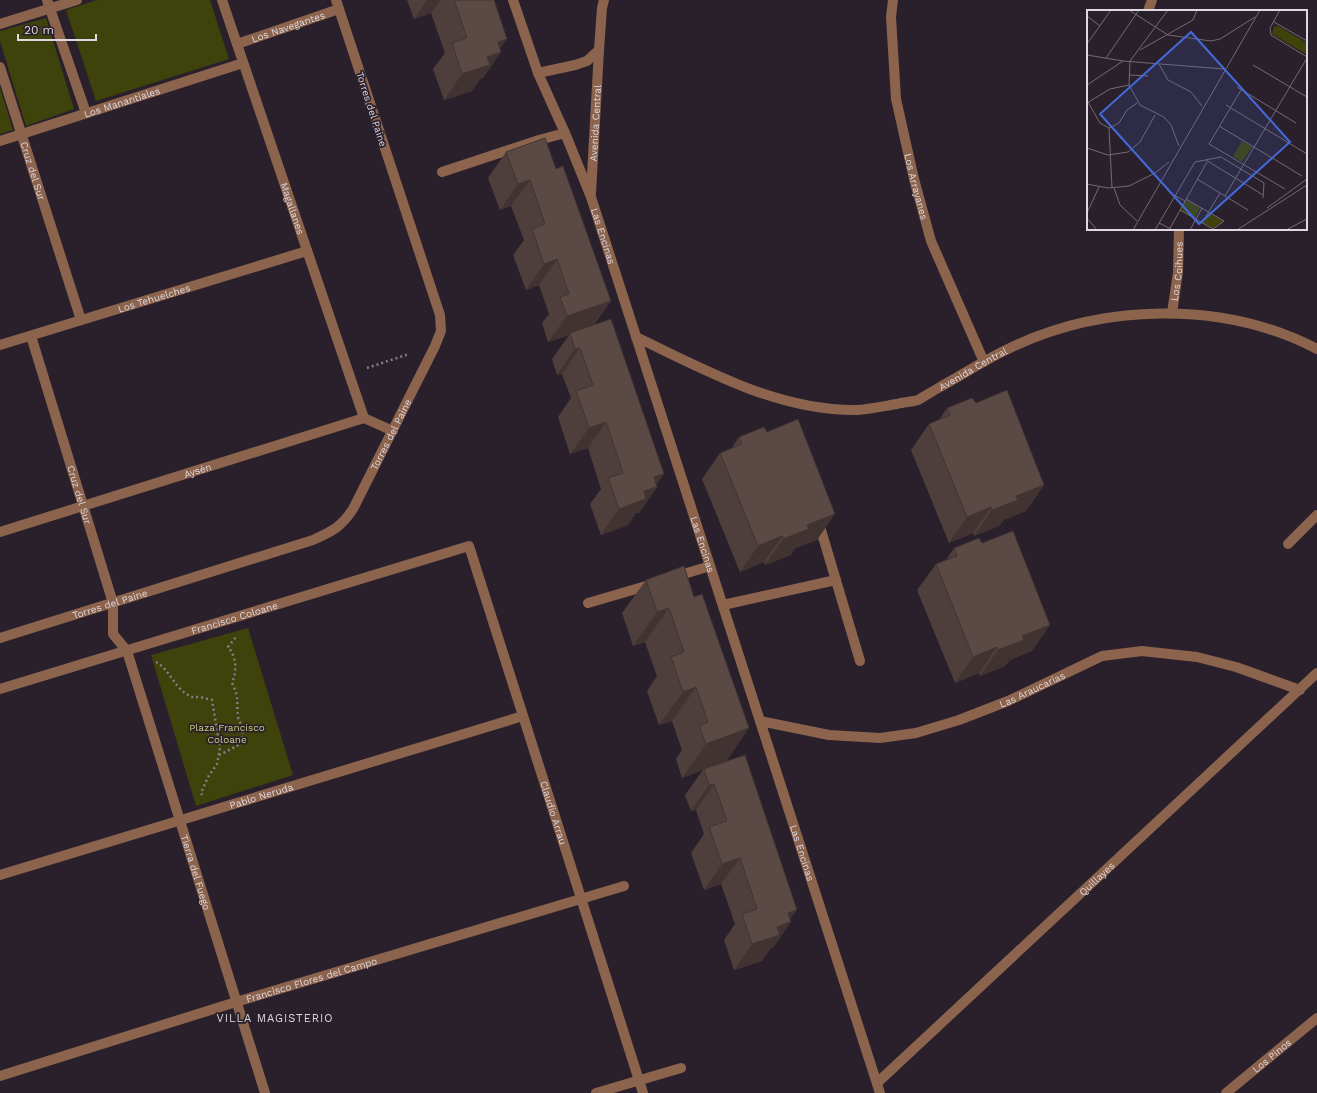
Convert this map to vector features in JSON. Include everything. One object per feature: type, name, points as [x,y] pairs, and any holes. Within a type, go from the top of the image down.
[{"type":"street","points":[[0,24],[48,4],[77,0]]},
{"type":"street","name":"Magallanes","points":[[222,0],[364,418]]},
{"type":"street","name":"Las Encinas","points":[[513,0],[538,72],[591,197],[878,1088]]},
{"type":"street","name":"Avenida Central","points":[[591,197],[599,50],[604,0]]},
{"type":"street","name":"Los Arrayanes","points":[[893,0],[890,18],[896,99],[914,179],[931,241],[984,362]]},
{"type":"street","points":[[1148,10],[1152,0]]},
{"type":"street","points":[[48,4],[86,113]]},
{"type":"street","name":"Los Navegantes","points":[[237,44],[338,5]]},
{"type":"street","name":"Torres del Paine","points":[[0,638],[313,540],[332,532],[345,521],[353,509],[435,346],[441,330],[440,314],[338,5]]},
{"type":"street","points":[[538,72],[575,65],[587,61],[599,50]]},
{"type":"street","name":"Los Manantiales","points":[[0,141],[243,63]]},
{"type":"street","name":"Cruz del Sur","points":[[0,67],[81,320]]},
{"type":"street","points":[[442,172],[565,133]]},
{"type":"street","name":"Los Coihues","points":[[1172,313],[1178,272],[1179,230]]},
{"type":"street","name":"Los Tehuelches","points":[[0,345],[307,251]]},
{"type":"street","name":"Avenida Central","points":[[636,337],[739,384],[774,398],[823,409],[859,410],[916,400],[1006,350],[1030,340],[1082,322],[1119,316],[1172,313],[1208,316],[1278,332],[1317,349]]},
{"type":"street","name":"Cruz del Sur","points":[[31,336],[113,603],[113,634],[127,651]]},
{"type":"street","points":[[364,418],[393,430]]},
{"type":"street","name":"Aysén","points":[[0,532],[364,418]]},
{"type":"street","points":[[816,512],[860,661]]},
{"type":"street","points":[[1288,544],[1317,515]]},
{"type":"street","name":"Francisco Coloane","points":[[0,689],[469,546]]},
{"type":"street","name":"Claudio Arrau","points":[[469,546],[643,1093]]},
{"type":"street","points":[[588,603],[710,566]]},
{"type":"street","points":[[723,605],[836,580]]},
{"type":"street","name":"Tierra del Fuego","points":[[127,651],[265,1093]]},
{"type":"street","name":"Las Araucarias","points":[[760,721],[829,735],[880,738],[916,733],[959,720],[1008,701],[1102,656],[1142,651],[1197,657],[1236,667],[1300,690]]},
{"type":"street","name":"Quillayes","points":[[878,1088],[1317,674]]},
{"type":"street","name":"Pablo Neruda","points":[[0,875],[523,716]]},
{"type":"street","name":"Francisco Flores del Campo","points":[[0,1076],[236,1002],[624,886]]},
{"type":"street","name":"Los Pinos","points":[[1226,1093],[1317,1018]]},
{"type":"street","points":[[596,1093],[681,1068]]},
{"type":"path","points":[[349,374],[435,346]]},
{"type":"path","points":[[219,755],[237,746],[243,739],[238,718],[237,692],[232,683],[235,676],[235,661],[232,652],[228,647],[235,639],[238,632],[240,626],[239,616]]},
{"type":"path","points":[[127,651],[158,663],[166,669],[180,690],[189,696],[212,700],[220,748],[217,764],[208,777],[201,793],[206,813]]},
{"type":"green space","points":[[97,0],[210,0],[229,59],[96,101],[66,10]]},
{"type":"green space","points":[[46,18],[74,109],[26,126],[0,41],[0,31]]},
{"type":"green space","points":[[0,88],[13,130],[0,134]]},
{"type":"green space","name":"Plaza Francisco Coloane","points":[[248,628],[293,775],[196,806],[151,655]]},
{"type":"building","points":[[454,0],[494,0],[507,39],[498,42],[501,52],[487,57],[490,65],[462,74],[452,43],[467,38]]},
{"type":"building","points":[[545,138],[556,169],[563,166],[611,301],[567,316],[560,297],[569,294],[557,259],[544,264],[532,229],[545,224],[530,180],[518,184],[506,152]]},
{"type":"building","points":[[611,319],[664,474],[654,477],[657,487],[644,491],[646,499],[619,509],[608,478],[623,473],[606,422],[589,428],[576,391],[593,385],[580,348],[575,349],[570,333]]},
{"type":"building","points":[[1007,390],[1044,485],[1016,496],[1018,500],[992,510],[991,507],[967,517],[929,424],[950,415],[947,408],[972,398],[976,403]]},
{"type":"building","points":[[798,419],[835,514],[807,525],[809,529],[783,539],[782,536],[758,546],[720,453],[742,444],[739,437],[764,427],[767,432]]},
{"type":"building","points":[[1013,531],[1050,625],[1022,636],[1024,640],[998,650],[997,647],[973,657],[936,564],[957,556],[954,548],[979,538],[982,543]]},
{"type":"building","points":[[684,566],[694,597],[702,594],[749,728],[706,744],[699,726],[708,722],[696,687],[683,692],[671,657],[684,652],[669,608],[657,612],[646,580]]},
{"type":"building","points":[[745,755],[797,910],[788,913],[791,922],[777,927],[780,935],[752,944],[742,914],[757,909],[740,858],[722,864],[709,827],[727,821],[714,784],[709,785],[704,769]]},
{"type":"district","name":"VILLA MAGISTERIO","points":[[275,1018]]}]
